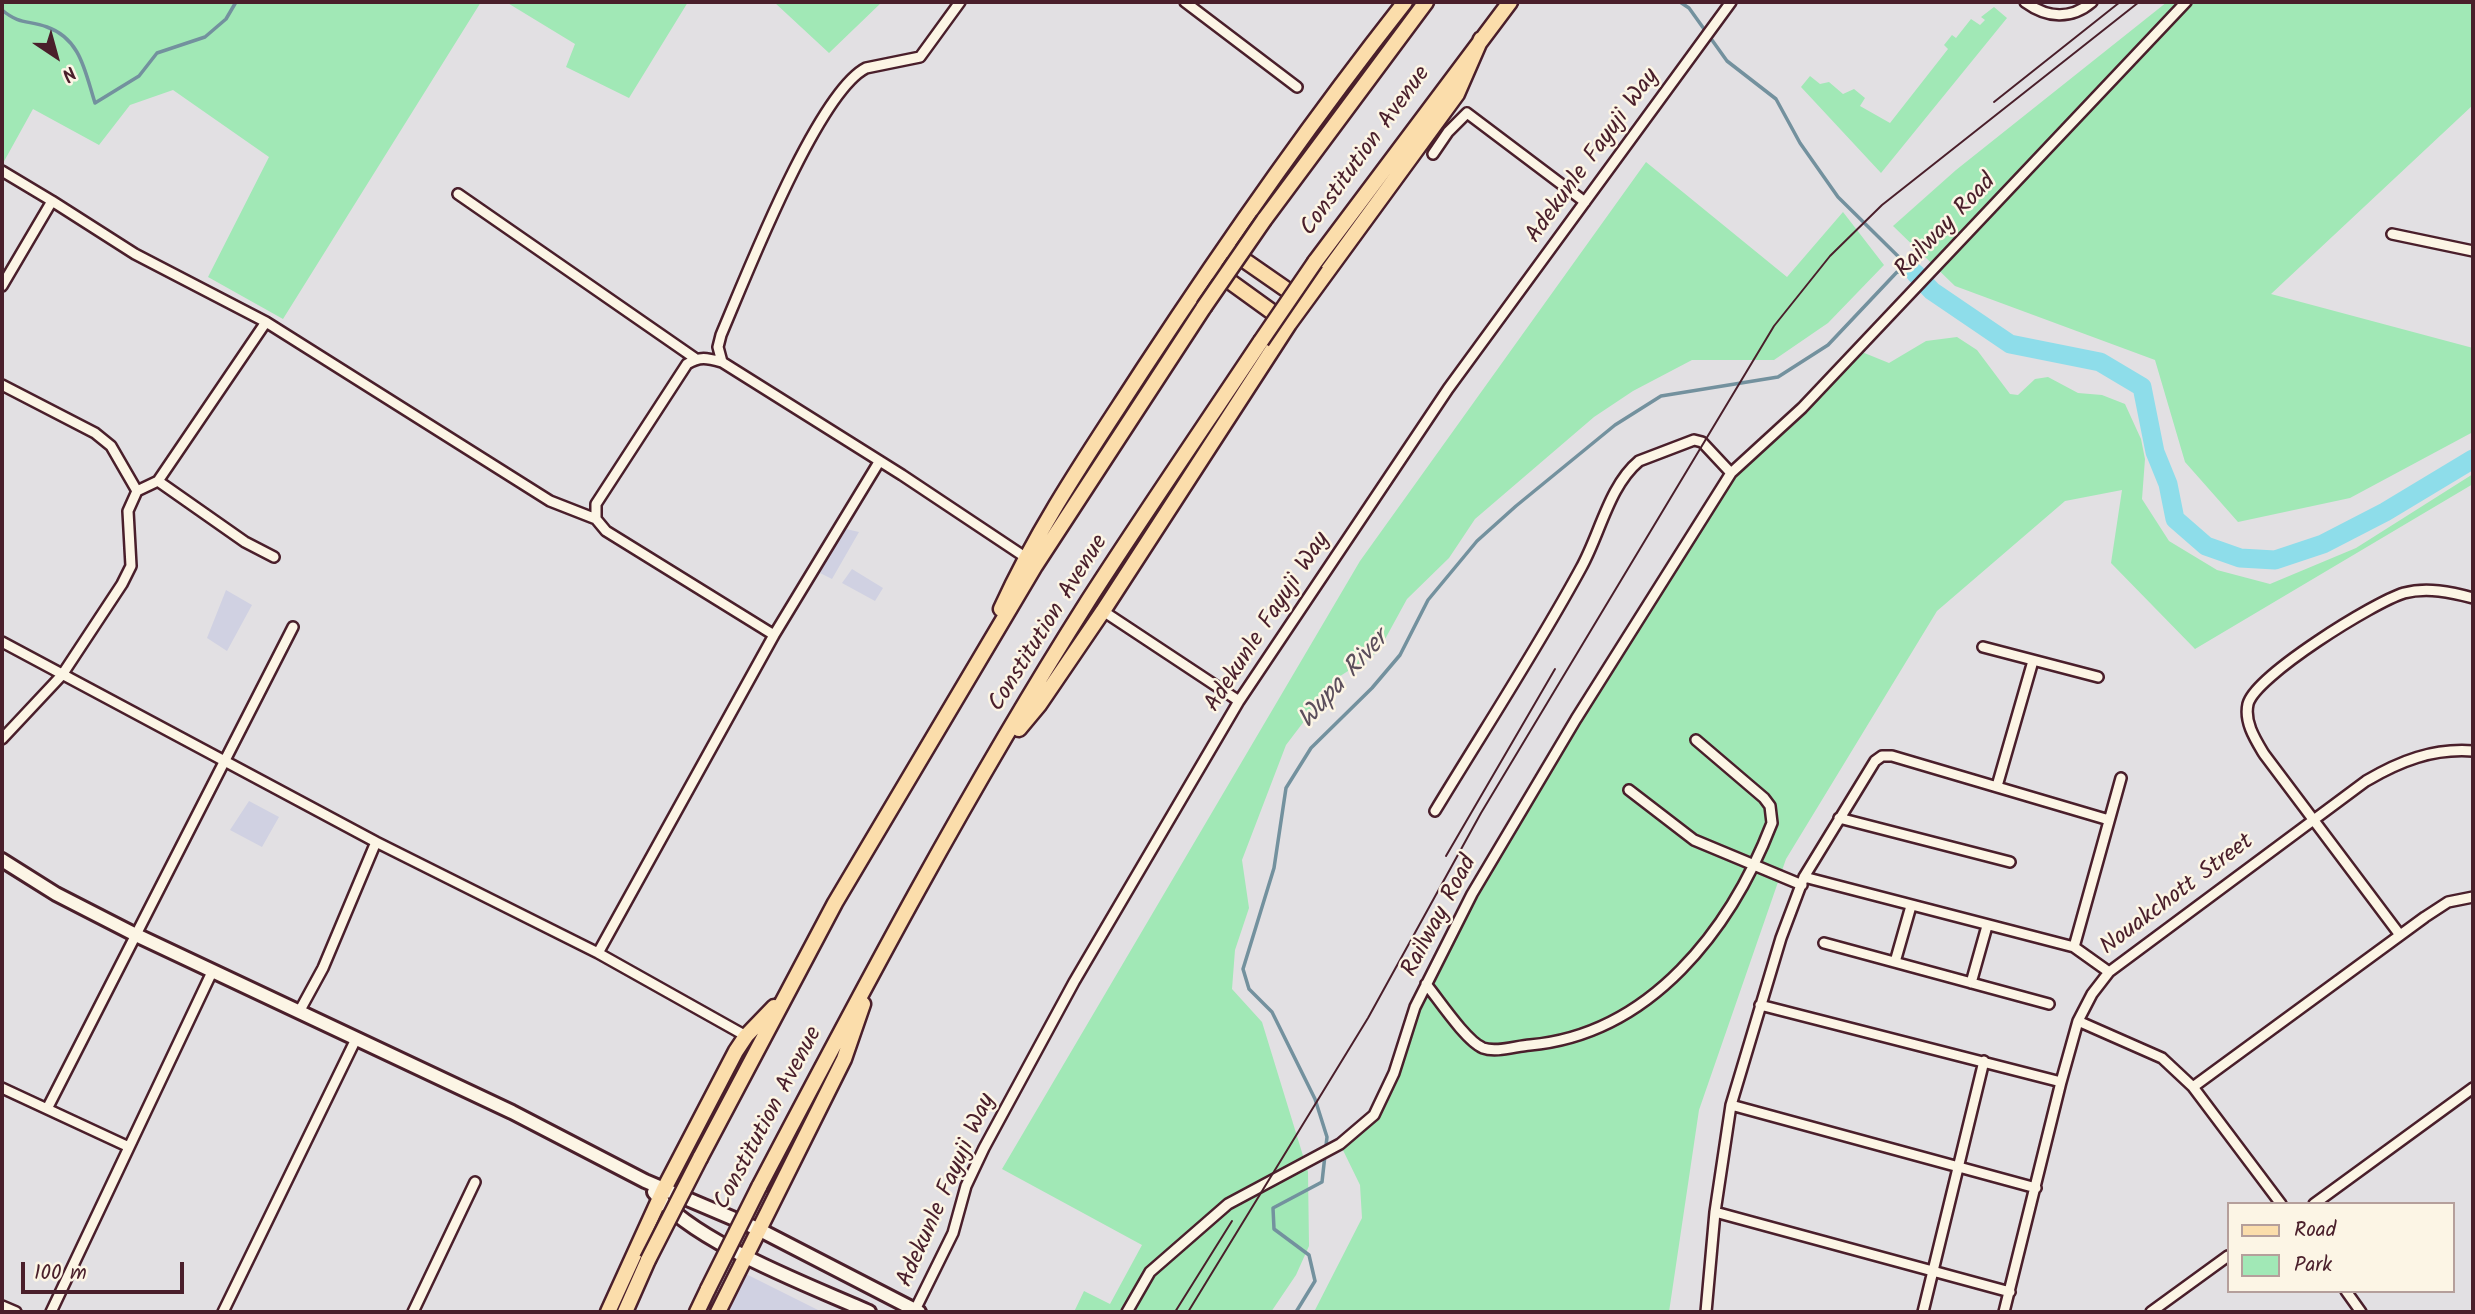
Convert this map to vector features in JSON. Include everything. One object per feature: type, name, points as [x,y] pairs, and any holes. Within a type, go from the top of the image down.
[{"type":"main road","points":[[969,679],[1025,558],[1056,503],[1224,246],[1405,2]]},
{"type":"main road","name":"Constitution Avenue","points":[[625,1312],[699,1157],[835,903],[1035,566],[1264,220],[1426,2]]},
{"type":"main road","name":"Constitution Avenue","points":[[697,1312],[759,1187],[877,965],[1002,744],[1088,601],[1315,262],[1480,38],[1510,2]]},
{"type":"main road","points":[[1002,744],[1040,705],[1304,302],[1457,94],[1480,38]]},
{"type":"main road","points":[[1224,246],[1304,302]]},
{"type":"main road","points":[[1210,267],[1289,324]]},
{"type":"main road","points":[[718,1312],[844,1059],[877,965]]},
{"type":"main road","points":[[608,1312],[662,1194],[746,1035],[785,996]]},
{"type":"street","points":[[722,362],[719,341],[757,248],[806,148],[838,96],[858,72],[866,68],[920,57],[960,2]]},
{"type":"street","points":[[1185,2],[1297,87]]},
{"type":"street","name":"Adekunle Fayuji Way","points":[[917,1311],[953,1233],[966,1186],[990,1136],[1074,982],[1239,701],[1448,389],[1731,2]]},
{"type":"street","points":[[2025,2],[2039,12],[2059,15],[2073,14],[2092,2]]},
{"type":"street","name":"Railway Road","points":[[1127,1312],[1150,1272],[1228,1204],[1262,1183],[1302,1166],[1340,1144],[1365,1125],[1381,1104],[1426,984],[1472,894],[1569,730],[1731,473],[1802,408],[2186,2]]},
{"type":"street","points":[[1433,154],[1448,132],[1467,113],[1585,202]]},
{"type":"street","points":[[2,171],[135,254],[266,322],[550,501],[596,519],[606,531],[774,635]]},
{"type":"street","points":[[458,194],[696,359]]},
{"type":"street","points":[[2,286],[52,201]]},
{"type":"street","points":[[2392,234],[2473,251]]},
{"type":"street","points":[[2,739],[62,675],[131,566],[128,511],[137,491],[158,481],[266,322]]},
{"type":"street","points":[[596,519],[596,505],[687,364],[705,357],[722,362],[1025,558]]},
{"type":"street","points":[[2,385],[95,433],[111,446],[137,491]]},
{"type":"street","points":[[1435,811],[1579,572],[1612,499],[1632,467],[1639,461],[1694,440],[1702,442],[1731,473]]},
{"type":"street","points":[[598,953],[774,635],[879,462]]},
{"type":"street","points":[[158,481],[245,542],[274,557]]},
{"type":"street","points":[[2400,935],[2264,754],[2251,730],[2247,715],[2249,701],[2258,688],[2322,638],[2374,606],[2406,593],[2444,591],[2473,598]]},
{"type":"street","points":[[1102,611],[1239,701]]},
{"type":"street","points":[[48,1107],[293,627]]},
{"type":"street","points":[[2,642],[376,842],[598,953],[746,1035]]},
{"type":"street","points":[[1983,647],[2098,677]]},
{"type":"street","points":[[1997,786],[2033,661]]},
{"type":"street","points":[[1426,984],[1474,1043],[1492,1050],[1560,1042],[1578,1037],[1644,1002],[1682,969],[1718,927],[1772,823],[1770,806],[1696,740]]},
{"type":"street","name":"Nouakchott Street","points":[[2004,1312],[2078,1021],[2109,972],[2313,819],[2396,763],[2428,754],[2473,751]]},
{"type":"street","points":[[1706,1312],[1714,1212],[1731,1105],[1760,1005],[1781,938],[1803,881],[1875,761],[1882,756],[1892,756],[2109,820]]},
{"type":"street","points":[[2074,947],[2121,778]]},
{"type":"street","points":[[1629,790],[1694,840],[1752,865],[1803,881],[2074,947],[2109,972]]},
{"type":"street","points":[[1839,818],[2010,862]]},
{"type":"street","points":[[299,1012],[323,968],[376,842]]},
{"type":"street","points":[[2,860],[56,894],[134,934],[512,1112],[645,1181],[662,1194],[682,1218],[745,1256],[869,1312]]},
{"type":"street","points":[[2193,1087],[2448,902],[2473,897]]},
{"type":"street","points":[[1895,962],[1911,906]]},
{"type":"street","points":[[1971,983],[1987,926]]},
{"type":"street","points":[[1824,943],[2049,1004]]},
{"type":"street","points":[[51,1312],[212,972]]},
{"type":"street","points":[[1760,1005],[2061,1082]]},
{"type":"street","points":[[2078,1021],[2162,1058],[2193,1087],[2279,1202]]},
{"type":"street","points":[[223,1312],[356,1039]]},
{"type":"street","points":[[1923,1312],[1956,1166],[1984,1061]]},
{"type":"street","points":[[2,1088],[48,1107],[129,1147]]},
{"type":"street","points":[[2317,1202],[2473,1088]]},
{"type":"street","points":[[1731,1105],[2036,1188]]},
{"type":"street","points":[[412,1312],[475,1182]]},
{"type":"street","points":[[662,1194],[758,1229],[917,1311]]},
{"type":"street","points":[[1714,1212],[2010,1292]]},
{"type":"street","points":[[2151,1312],[2226,1257]]},
{"type":"street","points":[[2347,1293],[2361,1312]]},
{"type":"street","points":[[2,1306],[16,1312]]},
{"type":"shaded area","points":[[846,529],[859,532],[832,579],[820,573]]},
{"type":"shaded area","points":[[852,569],[883,588],[875,601],[842,583]]},
{"type":"shaded area","points":[[226,590],[252,605],[227,651],[207,638]]},
{"type":"shaded area","points":[[249,801],[279,817],[262,847],[230,830]]},
{"type":"shaded area","points":[[744,1273],[822,1312],[725,1312]]},
{"type":"green space","points":[[2,2],[481,2],[283,319],[208,277],[269,157],[173,90],[130,105],[99,145],[33,109],[2,165]]},
{"type":"green space","points":[[506,2],[688,2],[629,98],[566,67],[575,44]]},
{"type":"green space","points":[[774,2],[882,2],[829,53]]},
{"type":"green space","points":[[2167,2],[2473,2],[2473,105],[2271,294],[2473,348],[2473,432],[2350,498],[2238,522],[2185,462],[2155,360],[1955,286],[1893,226],[1956,170]]},
{"type":"green space","points":[[1994,7],[2007,18],[1881,173],[1801,87],[1810,76],[1820,84],[1829,82],[1843,94],[1854,89],[1865,98],[1860,106],[1890,123],[1948,49],[1944,45],[1952,35],[1956,38],[1971,19],[1980,25],[1985,20],[1981,17]]},
{"type":"green space","points":[[1646,162],[1787,277],[1843,212],[1884,265],[1828,323],[1774,360],[1692,360],[1633,391],[1594,417],[1475,519],[1449,558],[1407,599],[1378,652],[1337,678],[1286,745],[1242,860],[1249,908],[1235,950],[1232,989],[1262,1022],[1308,1172],[1309,1246],[1296,1275],[1271,1312],[1074,1312],[1084,1291],[1110,1304],[1142,1245],[1002,1169],[1360,561]]},
{"type":"green space","points":[[1957,337],[1977,350],[2010,394],[2018,395],[2035,379],[2048,377],[2078,393],[2102,395],[2125,404],[2141,439],[2145,459],[2142,499],[2169,541],[2217,570],[2270,584],[2356,548],[2473,474],[2473,484],[2195,649],[2111,563],[2122,490],[2065,501],[1937,611],[1786,859],[1699,1110],[1669,1312],[1314,1312],[1362,1218],[1360,1185],[1340,1144],[1374,1115],[1409,1024],[1472,894],[1731,473],[1857,350],[1889,363],[1926,341]]},
{"type":"waterway","points":[[2,10],[19,20],[58,32],[67,40],[80,58],[95,103],[139,76],[157,53],[205,37],[226,19],[236,2]]},
{"type":"waterway","points":[[1680,2],[1689,8],[1727,61],[1776,99],[1800,143],[1838,197],[1914,272]]},
{"type":"waterway","name":"Wupa River","points":[[1296,1312],[1315,1281],[1309,1255],[1274,1229],[1273,1208],[1322,1182],[1327,1137],[1315,1099],[1272,1012],[1249,989],[1243,969],[1274,868],[1286,788],[1311,748],[1372,688],[1400,655],[1428,600],[1477,541],[1516,506],[1615,425],[1661,396],[1778,377],[1828,345],[1897,272],[1915,273]]},
{"type":"waterway","points":[[1915,273],[1932,291],[2010,344],[2100,362],[2142,387],[2155,452],[2168,484],[2175,519],[2206,546],[2240,558],[2275,560],[2323,544],[2385,512],[2473,459]]},
{"type":"tram line","points":[[1994,102],[2120,2]]},
{"type":"tram line","points":[[1188,1312],[1368,1018],[1481,813],[1774,326],[1830,256],[1882,205],[2139,2]]},
{"type":"tram line","points":[[1446,856],[1555,669]]},
{"type":"tram line","points":[[1175,1312],[1232,1221]]}]
